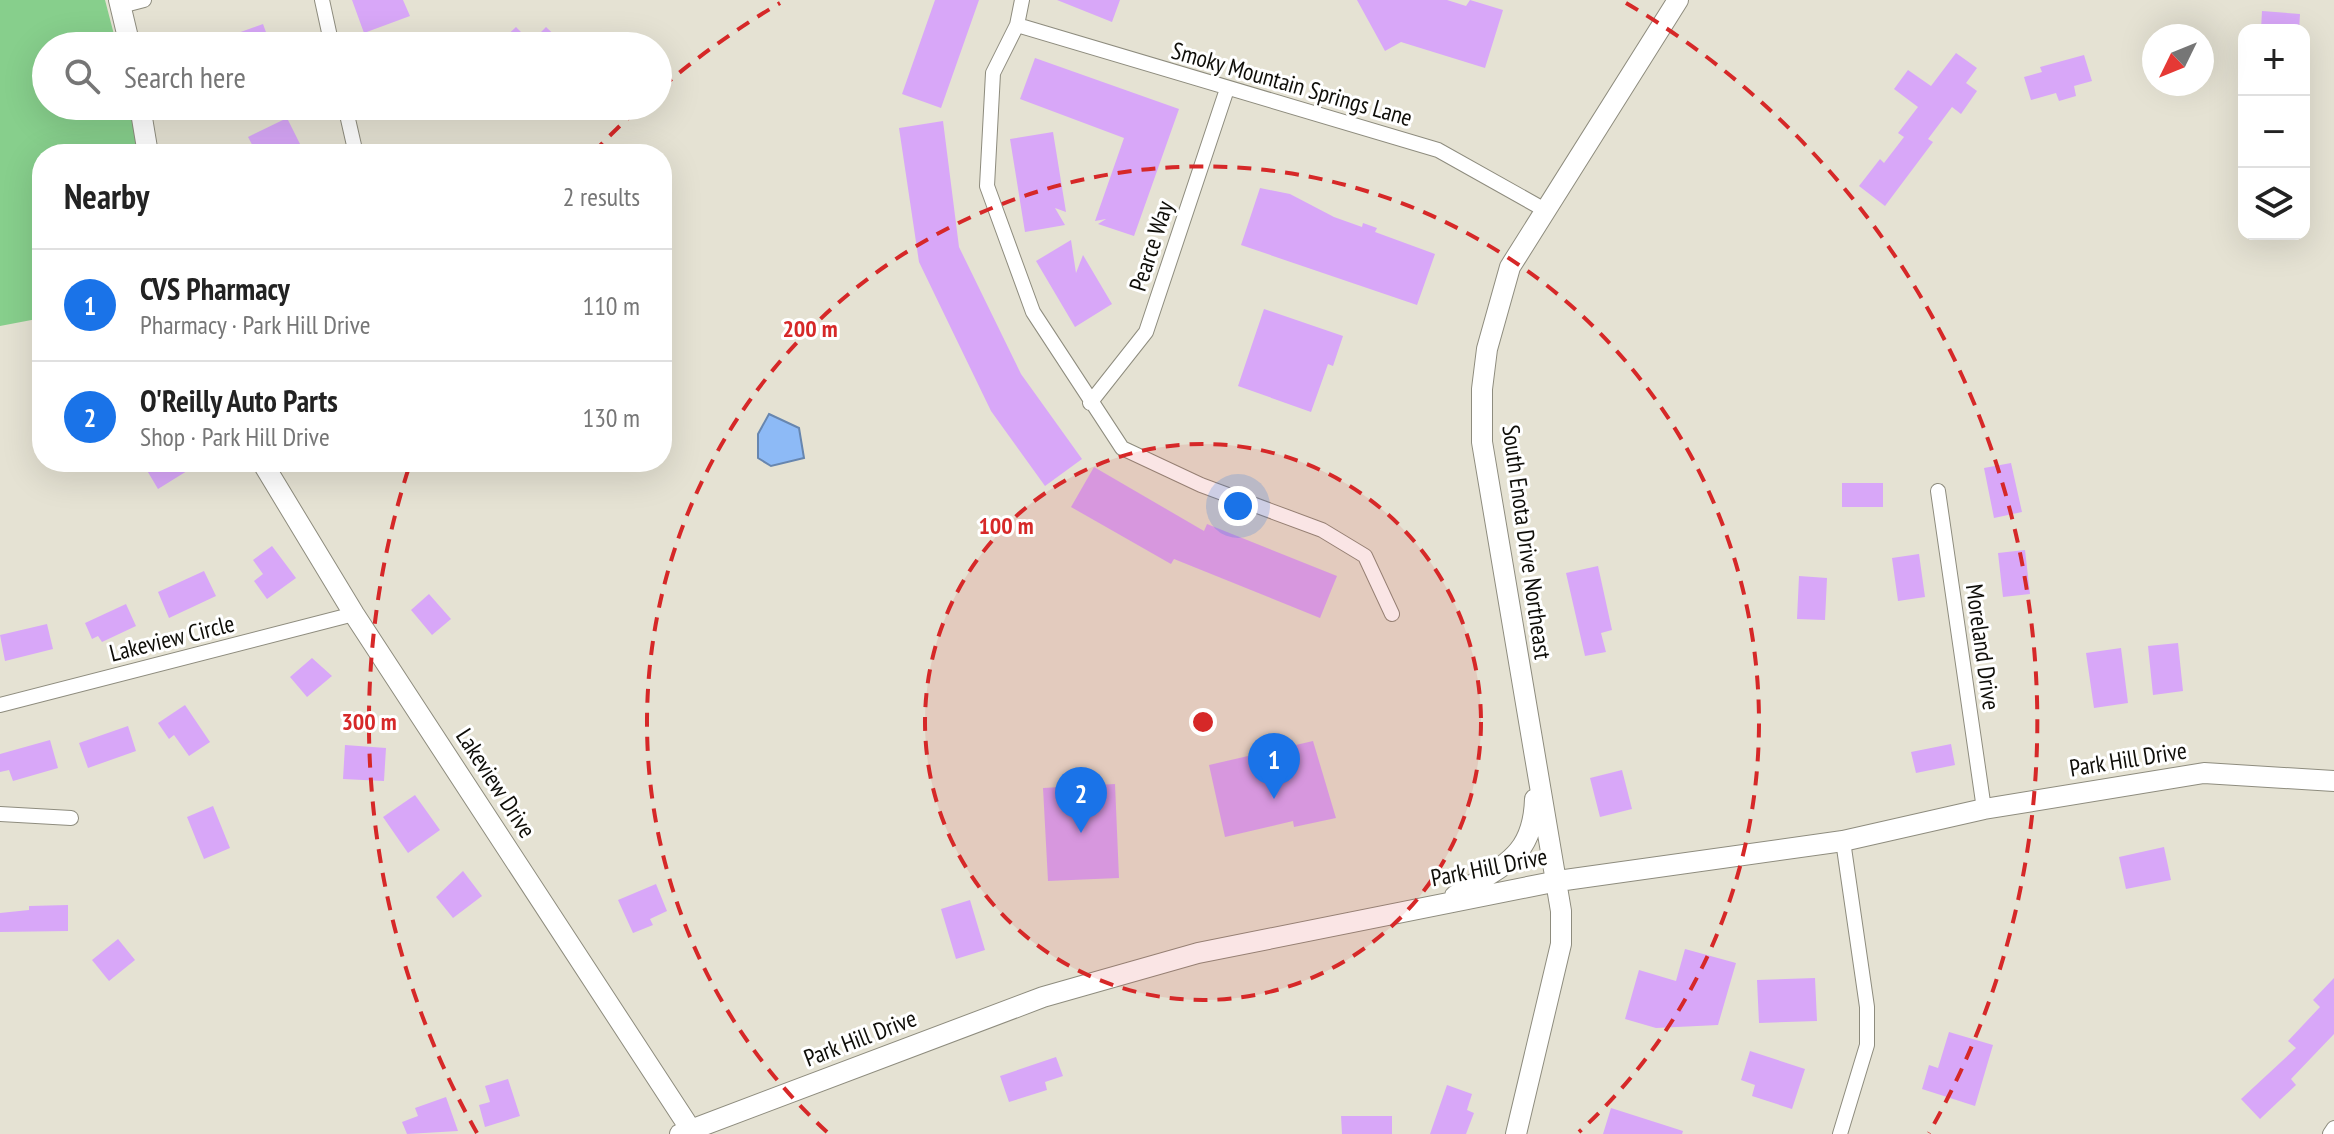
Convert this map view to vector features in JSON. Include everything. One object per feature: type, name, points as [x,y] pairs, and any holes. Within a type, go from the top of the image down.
[{"type":"main road","name":"South Enota Drive Northeast","points":[[1516,1134],[1561,944],[1558,881],[1536,771],[1482,442],[1482,389],[1487,349],[1510,267],[1678,0]]},
{"type":"main road","points":[[120,3],[127,32]]},
{"type":"main road","points":[[142,120],[146,144]]},
{"type":"main road","name":"Lakeview Drive","points":[[268,472],[354,614],[686,1132]]},
{"type":"main road","points":[[1448,901],[1517,857],[1535,819],[1536,771]]},
{"type":"main road","name":"Park Hill Drive","points":[[686,1132],[1043,997],[1198,953],[1558,881],[1843,841],[1984,809],[2204,773],[2334,781]]},
{"type":"street","points":[[120,3],[144,0]]},
{"type":"street","points":[[322,0],[329,32]]},
{"type":"street","points":[[1022,0],[1017,25],[993,73],[987,186],[1033,312],[1122,448],[1201,485],[1322,530],[1365,556],[1392,614]]},
{"type":"street","name":"Smoky Mountain Springs Lane","points":[[1017,25],[1438,150],[1545,210]]},
{"type":"street","name":"Pearce Way","points":[[1090,403],[1146,332],[1227,89]]},
{"type":"street","points":[[348,120],[354,144]]},
{"type":"street","name":"Moreland Drive","points":[[1938,491],[1984,809]]},
{"type":"street","name":"Lakeview Circle","points":[[0,705],[354,614]]},
{"type":"street","points":[[0,814],[71,818]]},
{"type":"street","points":[[1840,1134],[1867,1045],[1867,1007],[1843,841]]},
{"type":"street","points":[[2330,1134],[2334,1128]]},
{"type":"green space","points":[[0,0],[105,0],[113,32],[32,32],[32,120],[136,120],[142,144],[32,144],[32,320],[0,326]]},
{"type":"water","points":[[769,414],[799,428],[804,458],[771,466],[758,458],[758,434]]},
{"type":"building","points":[[352,0],[403,0],[410,16],[364,32]]},
{"type":"building","points":[[935,0],[979,0],[941,108],[902,94]]},
{"type":"building","points":[[1057,0],[1120,0],[1112,22]]},
{"type":"building","points":[[1357,0],[1447,0],[1466,6],[1470,0],[1503,10],[1485,68],[1401,42],[1385,51]]},
{"type":"building","points":[[2262,11],[2300,14],[2299,24],[2261,24]]},
{"type":"building","points":[[263,24],[266,32],[241,32]]},
{"type":"building","points":[[1956,53],[1977,68],[1966,83],[1977,91],[1961,114],[1952,107],[1928,139],[1933,142],[1885,206],[1859,186],[1880,159],[1884,163],[1904,137],[1898,133],[1918,107],[1894,89],[1908,70],[1931,86]]},
{"type":"building","points":[[2084,55],[2092,81],[2074,86],[2076,96],[2059,101],[2056,93],[2031,100],[2024,77],[2042,72],[2040,67]]},
{"type":"building","points":[[1035,58],[1179,109],[1134,236],[1098,224],[1106,219],[1095,221],[1124,138],[1020,99]]},
{"type":"building","points":[[288,120],[300,144],[252,144],[248,137]]},
{"type":"building","points":[[943,121],[959,247],[1021,374],[1082,459],[1045,486],[991,411],[919,262],[899,128]]},
{"type":"building","points":[[1053,132],[1066,212],[1055,208],[1065,225],[1025,232],[1010,139]]},
{"type":"building","points":[[1260,188],[1290,194],[1334,217],[1362,227],[1363,223],[1377,228],[1375,232],[1435,254],[1417,305],[1241,245]]},
{"type":"building","points":[[1071,240],[1076,273],[1083,255],[1112,304],[1075,327],[1036,261]]},
{"type":"building","points":[[1264,309],[1343,336],[1333,366],[1328,364],[1311,412],[1238,386]]},
{"type":"building","points":[[2011,463],[2022,512],[1994,518],[1984,468]]},
{"type":"building","points":[[1094,467],[1204,531],[1207,524],[1337,576],[1320,618],[1174,559],[1171,564],[1071,507]]},
{"type":"building","points":[[148,472],[185,472],[158,489]]},
{"type":"building","points":[[1842,483],[1883,483],[1883,507],[1842,507]]},
{"type":"building","points":[[272,546],[296,578],[267,599],[254,581],[263,574],[253,560]]},
{"type":"building","points":[[2025,550],[2030,594],[2003,597],[1998,553]]},
{"type":"building","points":[[1919,554],[1925,597],[1898,601],[1892,558]]},
{"type":"building","points":[[1598,566],[1612,630],[1601,633],[1606,652],[1585,656],[1566,573]]},
{"type":"building","points":[[204,571],[216,596],[169,618],[158,592]]},
{"type":"building","points":[[1799,576],[1827,578],[1825,620],[1797,619]]},
{"type":"building","points":[[429,594],[451,619],[432,635],[411,610]]},
{"type":"building","points":[[126,604],[136,626],[102,642],[98,636],[92,639],[85,623]]},
{"type":"building","points":[[47,624],[53,649],[5,661],[0,635]]},
{"type":"building","points":[[2178,643],[2183,691],[2153,695],[2148,646]]},
{"type":"building","points":[[2121,648],[2128,703],[2094,708],[2086,653]]},
{"type":"building","points":[[312,658],[332,676],[307,697],[290,677]]},
{"type":"building","points":[[185,705],[210,742],[189,756],[174,735],[169,739],[158,723]]},
{"type":"building","points":[[128,726],[136,751],[88,768],[79,743]]},
{"type":"building","points":[[50,740],[58,768],[13,781],[9,770],[0,772],[0,754]]},
{"type":"building","points":[[1313,741],[1336,818],[1294,827],[1293,821],[1225,837],[1209,765]]},
{"type":"building","points":[[1951,744],[1955,765],[1916,773],[1911,752]]},
{"type":"building","points":[[345,745],[386,748],[384,781],[343,779]]},
{"type":"building","points":[[1622,770],[1632,809],[1600,817],[1590,778]]},
{"type":"building","points":[[1115,784],[1119,878],[1048,881],[1043,788]]},
{"type":"building","points":[[415,795],[440,830],[408,853],[383,817]]},
{"type":"building","points":[[213,806],[230,848],[204,859],[187,817]]},
{"type":"building","points":[[2164,847],[2171,880],[2126,889],[2119,857]]},
{"type":"building","points":[[463,871],[482,896],[453,918],[436,897]]},
{"type":"building","points":[[656,884],[667,911],[650,919],[653,925],[633,933],[618,900]]},
{"type":"building","points":[[970,900],[985,950],[956,959],[941,909]]},
{"type":"building","points":[[68,905],[68,931],[0,932],[0,913],[29,910],[29,906]]},
{"type":"building","points":[[118,939],[135,960],[109,981],[92,960]]},
{"type":"building","points":[[1685,949],[1736,963],[1718,1025],[1656,1028],[1625,1019],[1639,970],[1676,981]]},
{"type":"building","points":[[1815,978],[1817,1021],[1759,1023],[1757,980]]},
{"type":"building","points":[[2334,978],[2334,1034],[2291,1079],[2296,1085],[2260,1119],[2241,1099],[2296,1048],[2288,1041],[2320,1007],[2313,1000]]},
{"type":"building","points":[[1949,1032],[1993,1045],[1975,1106],[1922,1089],[1929,1065],[1938,1068]]},
{"type":"building","points":[[1750,1051],[1805,1069],[1792,1109],[1752,1096],[1755,1085],[1741,1080]]},
{"type":"building","points":[[1056,1057],[1063,1076],[1045,1082],[1047,1090],[1009,1102],[1000,1076]]},
{"type":"building","points":[[508,1079],[520,1116],[485,1127],[479,1105],[490,1102],[485,1086]]},
{"type":"building","points":[[1447,1085],[1472,1094],[1467,1110],[1474,1113],[1466,1134],[1430,1134]]},
{"type":"building","points":[[446,1097],[458,1131],[407,1134],[402,1122],[418,1116],[415,1108]]},
{"type":"building","points":[[1611,1108],[1683,1131],[1682,1134],[1603,1134]]},
{"type":"building","points":[[1341,1116],[1392,1116],[1392,1134],[1342,1134]]},
{"type":"place","name":"CVS Pharmacy","points":[[1274,799]]},
{"type":"place","name":"O'Reilly Auto Parts","points":[[1081,833]]}]
